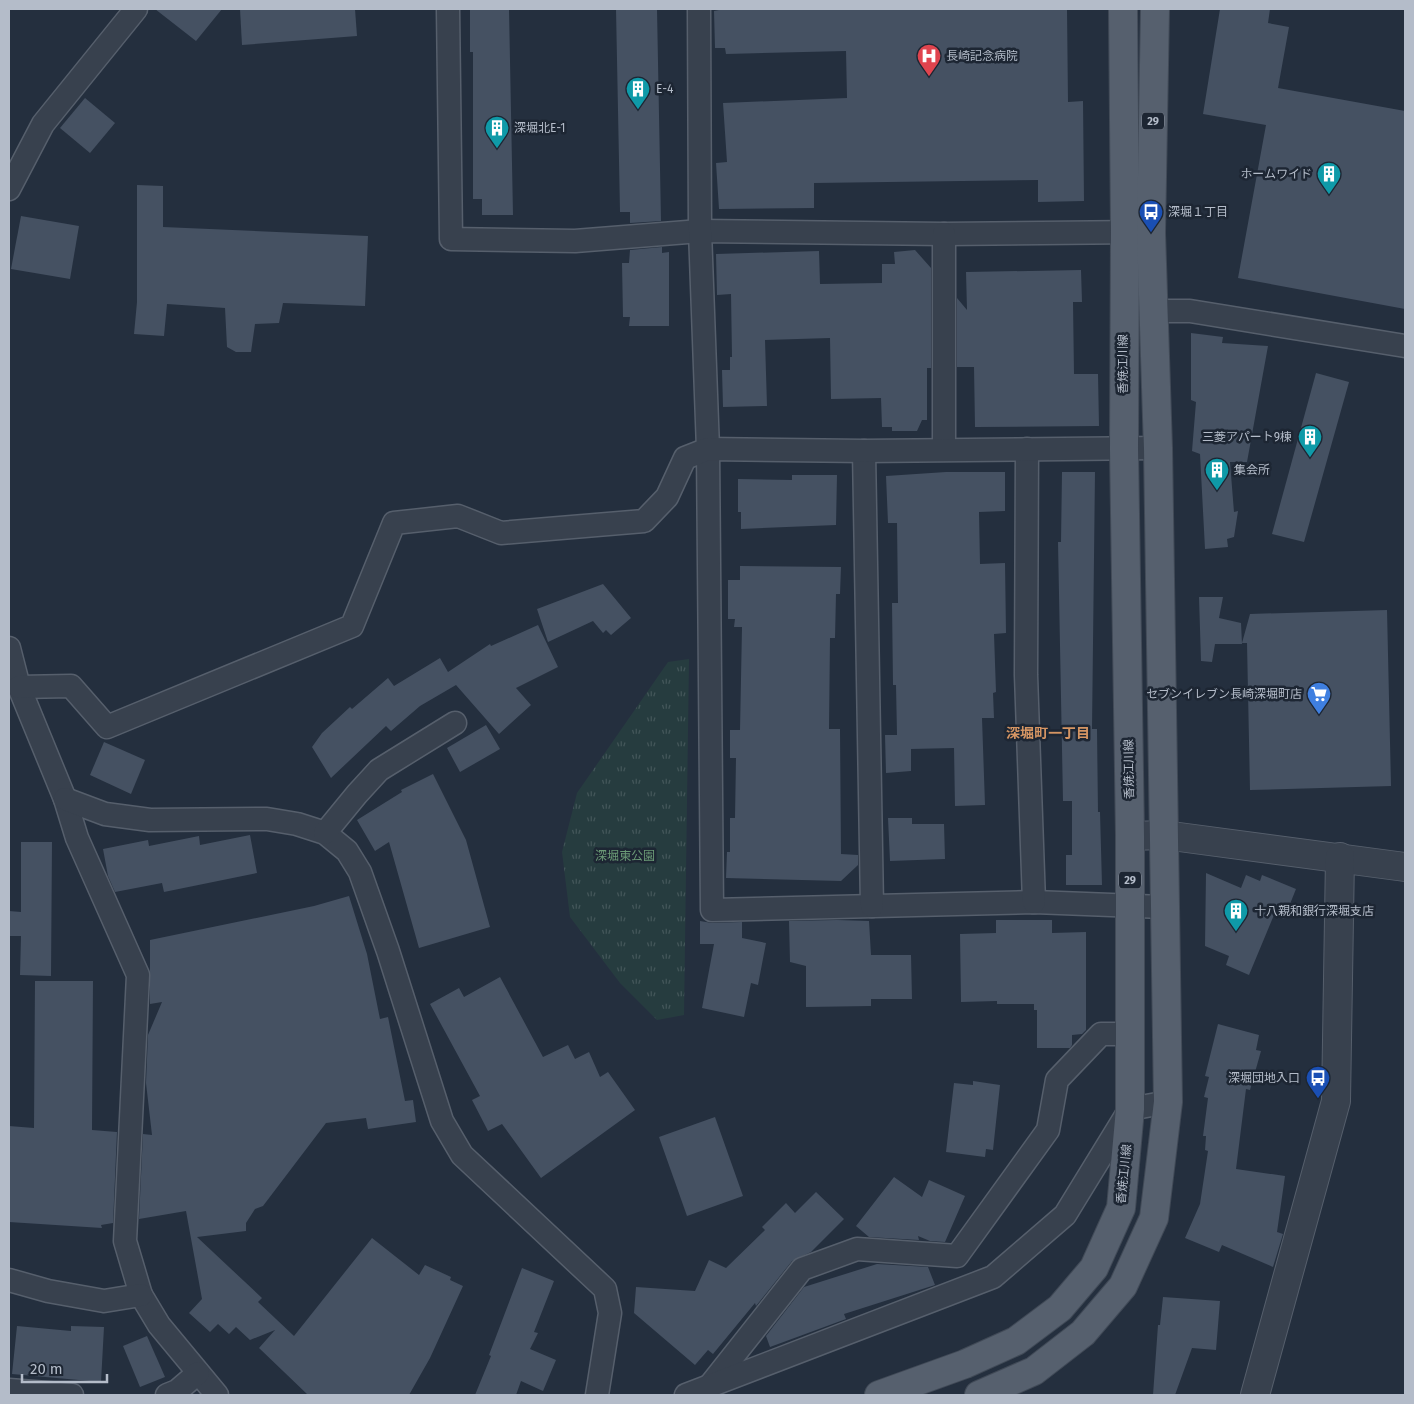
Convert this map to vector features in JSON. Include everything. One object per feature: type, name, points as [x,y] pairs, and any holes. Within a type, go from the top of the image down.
[{"type":"main road","name":"香焼江川線","points":[[979,1395],[1041,1365],[1083,1333],[1123,1286],[1154,1218],[1168,1102],[1163,907],[1164,835],[1158,448],[1154,311],[1138,232],[1123,9]]},
{"type":"main road","name":"香焼江川線","points":[[879,1395],[965,1364],[1016,1341],[1060,1308],[1094,1268],[1121,1208],[1130,1109],[1130,836],[1124,449],[1155,9]]},
{"type":"street","points":[[9,189],[42,124],[136,9]]},
{"type":"street","points":[[448,9],[451,239],[575,241],[700,232],[944,234],[1138,232]]},
{"type":"street","points":[[698,9],[700,232],[708,449],[712,910],[1034,902],[1129,908],[1163,907]]},
{"type":"street","points":[[944,234],[944,449]]},
{"type":"street","points":[[1154,311],[1190,310],[1405,346]]},
{"type":"street","points":[[19,687],[70,686],[107,727],[352,626],[394,523],[458,516],[501,534],[644,521],[667,497],[685,458],[708,449],[864,451],[1158,448]]},
{"type":"street","points":[[1027,449],[1026,674],[1034,902]]},
{"type":"street","points":[[864,451],[872,906]]},
{"type":"street","points":[[9,648],[19,687],[65,799],[77,838],[138,975],[125,1241],[140,1295],[159,1325],[217,1395]]},
{"type":"street","points":[[325,833],[379,770],[455,723]]},
{"type":"street","points":[[65,799],[105,814],[150,820],[267,819],[297,824],[325,833],[347,851],[360,872],[388,951],[442,1121],[462,1155],[605,1289],[610,1313],[597,1395]]},
{"type":"street","points":[[1130,836],[1164,835],[1405,867]]},
{"type":"street","points":[[1255,1395],[1336,1101],[1340,858]]},
{"type":"street","points":[[712,1384],[802,1269],[857,1249],[958,1256],[1048,1130],[1057,1080],[1101,1034],[1130,1034]]},
{"type":"street","points":[[686,1395],[993,1277],[1065,1215],[1130,1109],[1168,1102]]},
{"type":"street","points":[[9,1280],[48,1291],[104,1302],[140,1295]]},
{"type":"street","points":[[167,1395],[177,1391],[198,1372]]},
{"type":"street","points":[[9,1390],[72,1395]]},
{"type":"green space","name":"深堀東公園","points":[[689,659],[684,1015],[657,1020],[620,983],[570,917],[562,852],[577,793],[668,662]]},
{"type":"building","points":[[155,9],[222,9],[196,41]]},
{"type":"building","points":[[240,9],[355,9],[357,36],[242,45]]},
{"type":"building","name":"深堀北E-1","points":[[470,9],[509,9],[513,215],[482,215],[482,199],[473,199],[473,52],[470,52]]},
{"type":"building","name":"E-4","points":[[616,9],[657,9],[661,221],[630,223],[630,212],[620,212]]},
{"type":"building","points":[[724,9],[1067,9],[1068,102],[1083,101],[1084,201],[1038,202],[1038,180],[814,183],[814,208],[719,209],[716,163],[727,162],[723,103],[847,98],[846,51],[726,54],[725,48],[715,48],[714,11]]},
{"type":"building","name":"ホームワイド","points":[[1220,9],[1270,9],[1268,23],[1289,27],[1278,88],[1405,111],[1405,309],[1238,278],[1266,125],[1203,114]]},
{"type":"building","points":[[85,98],[115,123],[90,153],[60,128]]},
{"type":"building","points":[[137,185],[163,186],[163,227],[368,236],[365,306],[283,303],[279,323],[255,324],[251,352],[236,352],[227,347],[225,308],[167,304],[164,336],[134,334],[137,302]]},
{"type":"building","points":[[21,216],[79,226],[70,279],[11,269]]},
{"type":"building","points":[[662,247],[662,253],[669,252],[669,326],[629,326],[630,317],[623,317],[622,263],[629,263],[630,250]]},
{"type":"building","points":[[915,250],[931,268],[931,368],[927,368],[927,420],[922,420],[917,431],[892,431],[892,427],[882,427],[881,398],[831,399],[830,338],[765,340],[767,406],[723,407],[722,370],[730,370],[730,357],[732,357],[731,294],[717,295],[716,254],[819,251],[820,284],[882,283],[882,264],[895,264],[894,252]]},
{"type":"building","points":[[1081,270],[1082,302],[1073,302],[1074,374],[1098,374],[1099,426],[975,427],[974,367],[957,367],[957,298],[967,310],[966,272]]},
{"type":"building","points":[[1191,333],[1223,337],[1222,343],[1268,346],[1247,462],[1230,462],[1234,512],[1238,511],[1234,537],[1227,539],[1228,547],[1205,549],[1200,454],[1192,451],[1196,402],[1191,400]]},
{"type":"building","name":"三菱アパート9棟","points":[[1316,373],[1349,382],[1304,542],[1272,534]]},
{"type":"building","points":[[946,472],[1005,472],[1005,511],[979,512],[980,564],[1005,563],[1006,633],[994,634],[996,692],[993,693],[994,718],[982,718],[985,805],[955,806],[954,748],[911,749],[911,771],[886,773],[885,735],[897,735],[896,685],[893,685],[892,603],[898,603],[897,523],[888,523],[886,476]]},
{"type":"building","points":[[1062,472],[1095,472],[1092,729],[1097,729],[1098,812],[1100,812],[1102,885],[1066,885],[1066,855],[1072,855],[1072,801],[1063,801],[1058,542],[1061,542]]},
{"type":"building","points":[[792,475],[837,475],[836,525],[741,529],[741,512],[738,512],[738,479],[792,480]]},
{"type":"building","points":[[740,566],[841,567],[840,594],[836,594],[835,638],[830,638],[829,729],[840,729],[841,854],[858,855],[858,865],[841,881],[726,878],[727,852],[730,852],[730,818],[735,818],[736,758],[730,758],[730,730],[740,730],[742,627],[734,627],[735,619],[728,619],[728,580],[740,580]]},
{"type":"building","points":[[603,584],[631,618],[611,635],[606,630],[603,633],[593,621],[548,642],[537,609]]},
{"type":"building","points":[[1199,597],[1223,597],[1219,618],[1241,623],[1242,644],[1215,644],[1212,662],[1201,661]]},
{"type":"building","name":"セブンイレブン長崎深堀町店","points":[[1387,610],[1391,786],[1250,790],[1247,643],[1242,643],[1250,614]]},
{"type":"building","points":[[538,625],[558,667],[516,688],[531,705],[499,734],[456,685],[420,706],[391,731],[386,726],[331,778],[312,747],[322,733],[350,707],[352,709],[388,678],[394,686],[440,658],[448,672],[490,644],[491,646]]},
{"type":"building","points":[[486,725],[500,749],[460,772],[447,748]]},
{"type":"building","points":[[104,742],[145,760],[131,794],[90,775]]},
{"type":"building","points":[[433,774],[466,840],[490,927],[419,948],[389,842],[375,851],[357,820],[402,792],[401,790]]},
{"type":"building","points":[[888,818],[912,818],[912,824],[944,824],[945,859],[890,861]]},
{"type":"building","points":[[250,835],[257,873],[164,892],[162,883],[115,892],[108,876],[103,849],[148,840],[149,846],[199,836],[200,845]]},
{"type":"building","points":[[21,842],[52,842],[51,976],[20,975],[21,936],[9,936],[9,911],[21,912]]},
{"type":"building","name":"十八親和銀行深堀支店","points":[[1206,873],[1241,888],[1246,875],[1260,881],[1262,875],[1296,889],[1284,919],[1274,915],[1249,975],[1226,965],[1229,956],[1205,946]]},
{"type":"building","points":[[349,896],[367,954],[380,1019],[388,1017],[405,1101],[413,1100],[416,1122],[368,1129],[366,1118],[326,1123],[263,1206],[255,1209],[246,1223],[246,1231],[197,1237],[262,1298],[258,1302],[294,1336],[372,1238],[419,1275],[425,1265],[451,1277],[450,1280],[463,1286],[430,1358],[409,1395],[308,1395],[259,1348],[275,1330],[250,1340],[236,1327],[229,1334],[218,1324],[210,1332],[189,1313],[202,1299],[186,1211],[139,1219],[143,1134],[152,1135],[146,1083],[148,1035],[162,1002],[150,1004],[150,940],[314,906]]},
{"type":"building","points":[[996,920],[1052,920],[1052,933],[1086,932],[1086,1030],[1082,1034],[1072,1035],[1072,1045],[1070,1048],[1037,1048],[1037,1010],[1034,1010],[1034,1004],[997,1004],[997,1001],[961,1002],[960,934],[996,933]]},
{"type":"building","points":[[700,921],[712,923],[742,922],[742,938],[766,943],[758,985],[751,983],[744,1017],[702,1008],[714,944],[700,944]]},
{"type":"building","points":[[789,921],[869,921],[871,955],[911,955],[912,999],[871,999],[871,1006],[806,1007],[806,966],[790,962]]},
{"type":"building","points":[[500,977],[543,1057],[568,1045],[575,1059],[589,1052],[600,1077],[608,1072],[635,1110],[541,1178],[502,1124],[488,1131],[472,1100],[480,1096],[430,1004],[459,988],[464,997]]},
{"type":"building","points":[[35,981],[93,981],[92,1130],[117,1132],[113,1223],[101,1225],[102,1228],[9,1222],[9,1126],[34,1128]]},
{"type":"building","points":[[1218,1024],[1259,1035],[1256,1050],[1261,1051],[1250,1090],[1246,1089],[1236,1169],[1285,1176],[1277,1232],[1283,1234],[1273,1267],[1222,1245],[1219,1252],[1185,1238],[1200,1204],[1208,1151],[1205,1150],[1206,1136],[1203,1136],[1208,1098],[1204,1097],[1209,1077],[1205,1076]]},
{"type":"building","points":[[973,1081],[1000,1085],[993,1150],[986,1149],[985,1157],[946,1152],[954,1083],[973,1085]]},
{"type":"building","points":[[715,1117],[743,1196],[687,1216],[659,1137]]},
{"type":"building","points":[[894,1177],[922,1197],[929,1180],[965,1196],[945,1242],[930,1241],[918,1236],[919,1240],[869,1237],[856,1226]]},
{"type":"building","points":[[816,1192],[844,1219],[811,1252],[792,1261],[756,1306],[755,1303],[713,1354],[708,1350],[695,1365],[634,1313],[636,1287],[695,1291],[709,1260],[726,1268],[765,1230],[762,1227],[786,1203],[795,1213]]},
{"type":"building","points":[[877,1264],[928,1267],[935,1285],[844,1314],[846,1319],[770,1347],[766,1336],[804,1287]]},
{"type":"building","points":[[522,1268],[554,1281],[534,1332],[538,1333],[530,1349],[556,1360],[543,1391],[521,1381],[516,1395],[475,1395],[491,1356],[489,1355]]},
{"type":"building","points":[[1163,1297],[1220,1301],[1216,1350],[1192,1348],[1175,1395],[1153,1395],[1158,1325],[1160,1325]]},
{"type":"building","points":[[17,1326],[71,1331],[71,1326],[104,1327],[101,1382],[12,1374]]},
{"type":"building","points":[[147,1336],[165,1377],[140,1387],[123,1346]]},
{"type":"place","name":"長崎記念病院","points":[[929,77]]},
{"type":"place","name":"E-4","points":[[638,110]]},
{"type":"place","name":"深堀北E-1","points":[[497,149]]},
{"type":"place","name":"ホームワイド","points":[[1329,195]]},
{"type":"place","name":"深堀１丁目","points":[[1151,233]]},
{"type":"place","name":"三菱アパート9棟","points":[[1310,458]]},
{"type":"place","name":"集会所","points":[[1217,491]]},
{"type":"place","name":"セブンイレブン長崎深堀町店","points":[[1319,715]]},
{"type":"place","name":"十八親和銀行深堀支店","points":[[1236,932]]},
{"type":"place","name":"深堀団地入口","points":[[1318,1099]]},
{"type":"district","name":"深堀町一丁目","points":[[1048,733]]}]
